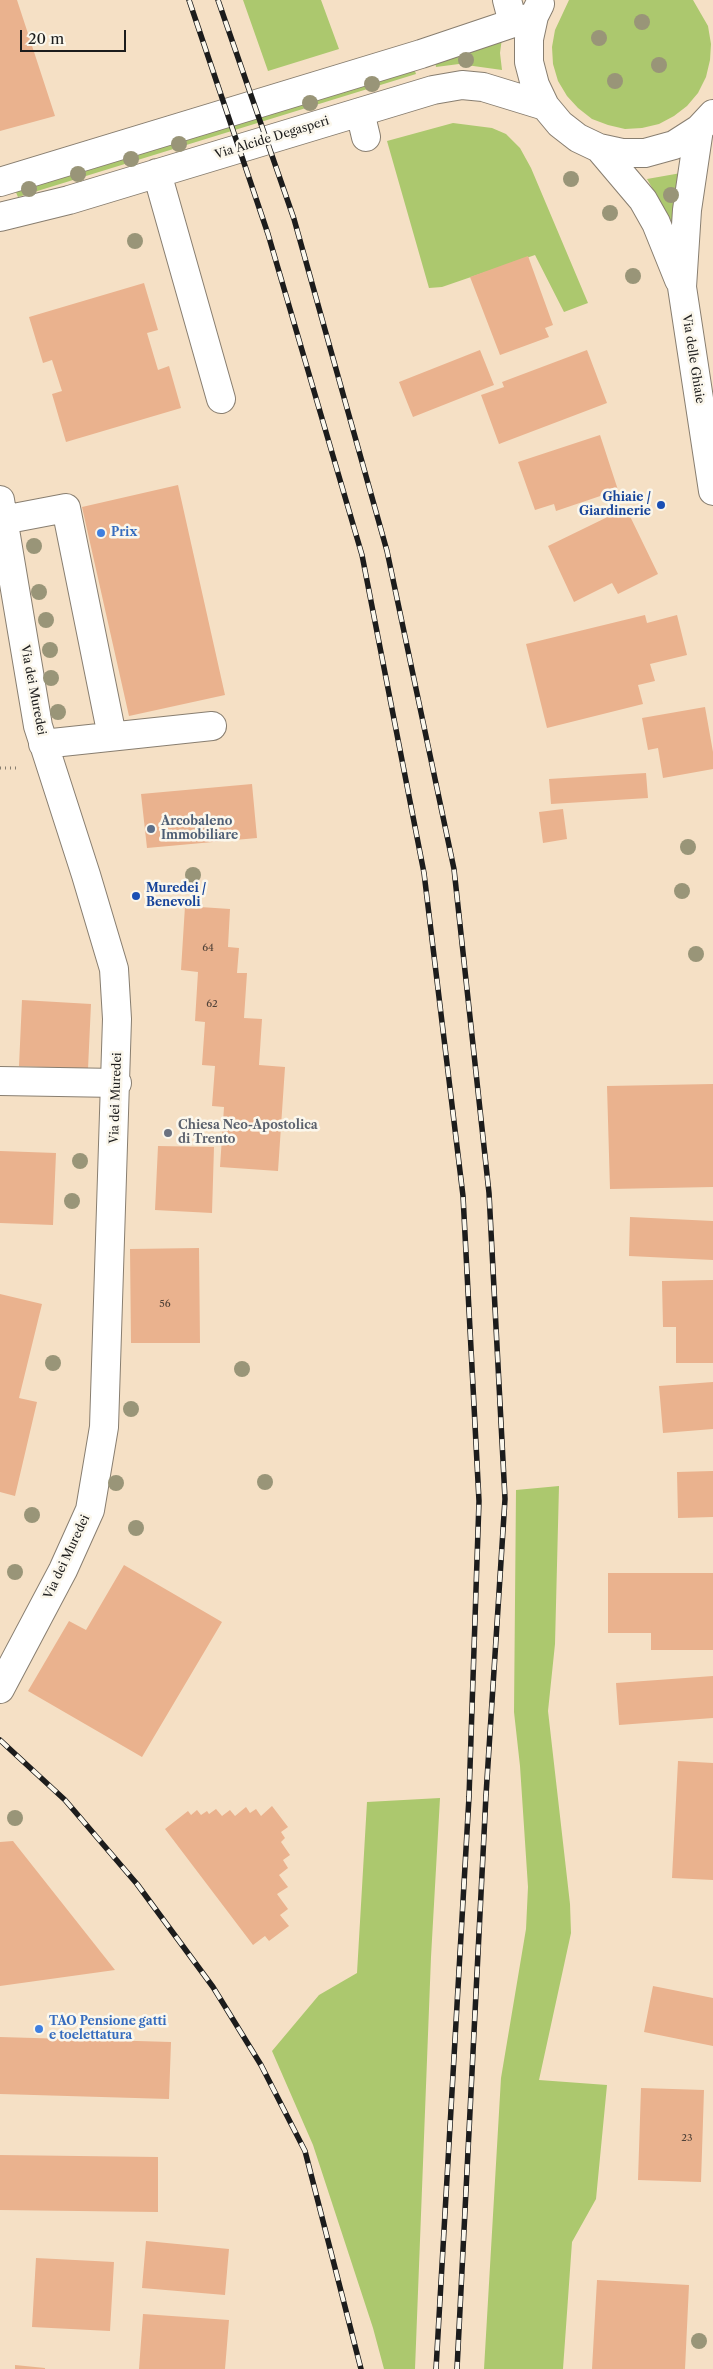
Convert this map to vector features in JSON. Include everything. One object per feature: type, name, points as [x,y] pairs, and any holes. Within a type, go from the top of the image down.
[{"type":"street","points":[[0,182],[421,54],[524,10],[529,39],[529,62],[535,85],[545,106],[560,124],[578,138],[599,148],[622,153],[645,153],[674,145],[706,122]]},
{"type":"street","name":"Via Alcide Degasperi","points":[[0,217],[69,200],[156,173],[363,124],[433,90],[462,85],[498,90],[545,106]]},
{"type":"street","name":"Via delle Ghiaie","points":[[706,122],[687,210],[682,287],[713,491]]},
{"type":"street","name":"Via delle Ghiaie","points":[[599,148],[643,200],[656,224],[682,287]]},
{"type":"street","points":[[156,173],[221,398]]},
{"type":"street","points":[[0,237],[69,200]]},
{"type":"street","points":[[2,510],[66,508],[112,736]]},
{"type":"street","name":"Via dei Muredei","points":[[0,1689],[63,1570],[90,1510],[104,1427],[117,1083],[117,1019],[114,969],[86,874],[43,744],[8,605],[2,510]]},
{"type":"street","points":[[43,744],[212,726]]},
{"type":"street","points":[[0,1081],[117,1083]]},
{"type":"path","points":[[0,768],[18,768]]},
{"type":"green space","points":[[243,0],[321,0],[339,49],[268,71]]},
{"type":"green space","points":[[569,0],[693,0],[708,26],[711,44],[706,77],[698,93],[687,106],[659,124],[625,129],[592,119],[567,96],[558,81],[553,64],[552,47],[555,30]]},
{"type":"green space","points":[[502,38],[500,53],[502,70],[459,64],[436,67],[435,62],[481,49]]},
{"type":"green space","points":[[414,68],[416,74],[18,197],[15,190]]},
{"type":"green space","points":[[453,123],[492,128],[506,134],[520,148],[531,168],[588,303],[564,312],[535,255],[442,287],[429,288],[387,141]]},
{"type":"green space","points":[[681,173],[673,224],[647,179]]},
{"type":"green space","points":[[559,1486],[555,1644],[548,1711],[570,1904],[571,1933],[539,2080],[607,2085],[596,2199],[572,2242],[563,2369],[484,2369],[501,2078],[526,1929],[528,1887],[520,1766],[514,1712],[516,1490]]},
{"type":"green space","points":[[440,1798],[431,1957],[415,2369],[384,2369],[373,2328],[313,2145],[272,2051],[319,1995],[357,1973],[367,1802]]},
{"type":"building","points":[[0,0],[17,0],[55,116],[0,131]]},
{"type":"building","points":[[528,256],[553,325],[545,328],[549,337],[500,355],[470,277]]},
{"type":"building","points":[[144,283],[158,330],[147,333],[158,370],[169,366],[181,408],[66,442],[52,394],[62,391],[52,360],[43,363],[29,317]]},
{"type":"building","points":[[480,350],[494,385],[413,417],[399,382]]},
{"type":"building","points":[[587,350],[607,403],[499,444],[481,395],[504,387],[502,382]]},
{"type":"building","points":[[600,435],[618,490],[556,511],[554,504],[535,510],[518,462]]},
{"type":"building","points":[[178,485],[225,695],[129,716],[82,507]]},
{"type":"building","points":[[626,508],[658,574],[618,594],[612,583],[574,602],[548,546]]},
{"type":"building","points":[[645,615],[647,623],[677,615],[687,655],[650,664],[655,681],[638,685],[643,704],[547,728],[526,644]]},
{"type":"building","points":[[705,707],[713,752],[713,769],[663,778],[658,748],[648,750],[642,718]]},
{"type":"building","points":[[646,773],[648,798],[551,804],[549,779]]},
{"type":"building","points":[[252,784],[257,838],[147,848],[141,794]]},
{"type":"building","points":[[563,809],[567,839],[543,843],[539,812]]},
{"type":"building","points":[[185,906],[230,909],[228,947],[239,948],[237,973],[247,973],[244,1018],[262,1019],[259,1065],[285,1067],[278,1171],[220,1167],[224,1107],[212,1106],[215,1066],[202,1065],[205,1022],[195,1021],[198,972],[181,970]]},
{"type":"building","points":[[22,1000],[91,1004],[88,1069],[19,1066]]},
{"type":"building","points":[[713,1084],[713,1187],[610,1189],[607,1086]]},
{"type":"building","points":[[158,1146],[214,1147],[212,1213],[155,1210]]},
{"type":"building","points":[[0,1151],[56,1153],[53,1225],[0,1223]]},
{"type":"building","points":[[630,1217],[713,1221],[713,1260],[629,1256]]},
{"type":"building","points":[[199,1248],[200,1343],[131,1343],[130,1249]]},
{"type":"building","points":[[713,1280],[713,1363],[676,1363],[676,1327],[663,1327],[662,1281]]},
{"type":"building","points":[[0,1294],[42,1304],[19,1398],[37,1402],[15,1496],[0,1492]]},
{"type":"building","points":[[713,1382],[713,1429],[663,1433],[659,1386]]},
{"type":"building","points":[[713,1471],[713,1517],[678,1518],[677,1472]]},
{"type":"building","points":[[124,1565],[222,1622],[142,1757],[28,1691],[69,1621],[86,1630]]},
{"type":"building","points":[[608,1573],[713,1573],[713,1650],[651,1650],[651,1633],[608,1633]]},
{"type":"building","points":[[713,1676],[713,1718],[619,1725],[616,1683]]},
{"type":"building","points":[[678,1761],[713,1763],[713,1880],[672,1878]]},
{"type":"building","points":[[272,1806],[288,1827],[281,1832],[285,1838],[281,1842],[290,1855],[283,1860],[288,1868],[279,1875],[288,1887],[277,1894],[288,1909],[280,1915],[289,1926],[269,1941],[265,1936],[253,1945],[165,1829],[188,1811],[191,1815],[197,1810],[201,1815],[207,1811],[209,1814],[216,1809],[222,1816],[230,1810],[235,1816],[246,1807],[250,1813],[256,1809],[261,1816]]},
{"type":"building","points":[[13,1841],[115,1970],[0,1986],[0,1842]]},
{"type":"building","points":[[653,1986],[713,1998],[713,2046],[644,2032]]},
{"type":"building","points":[[0,2037],[171,2042],[169,2099],[0,2094]]},
{"type":"building","points":[[641,2088],[704,2090],[701,2182],[638,2180]]},
{"type":"building","points":[[0,2155],[158,2157],[158,2212],[0,2210]]},
{"type":"building","points":[[146,2241],[229,2249],[225,2295],[142,2288]]},
{"type":"building","points":[[36,2258],[114,2262],[110,2331],[32,2327]]},
{"type":"building","points":[[597,2280],[689,2285],[685,2369],[592,2369]]},
{"type":"building","points":[[143,2314],[229,2320],[225,2369],[139,2369]]},
{"type":"building","points":[[15,2365],[45,2368],[45,2369],[15,2369]]},
{"type":"railway","points":[[189,0],[268,234],[362,555],[424,873],[463,1196],[479,1501],[469,1797],[436,2369]]},
{"type":"railway","points":[[218,0],[294,219],[387,551],[454,869],[489,1193],[505,1499],[486,1795],[457,2369]]},
{"type":"railway","points":[[0,1740],[65,1800],[137,1884],[213,1987],[261,2065],[305,2151],[361,2369]]},
{"type":"place","name":"Ghiaie / Giardinerie","points":[[661,505]]},
{"type":"place","name":"Prix","points":[[101,533]]},
{"type":"place","name":"Arcobaleno Immobiliare","points":[[151,829]]},
{"type":"place","name":"Muredei / Benevoli","points":[[136,896]]},
{"type":"place","name":"Chiesa Neo-Apostolica di Trento","points":[[168,1133]]},
{"type":"place","name":"TAO Pensione gatti e toelettatura","points":[[39,2029]]}]
